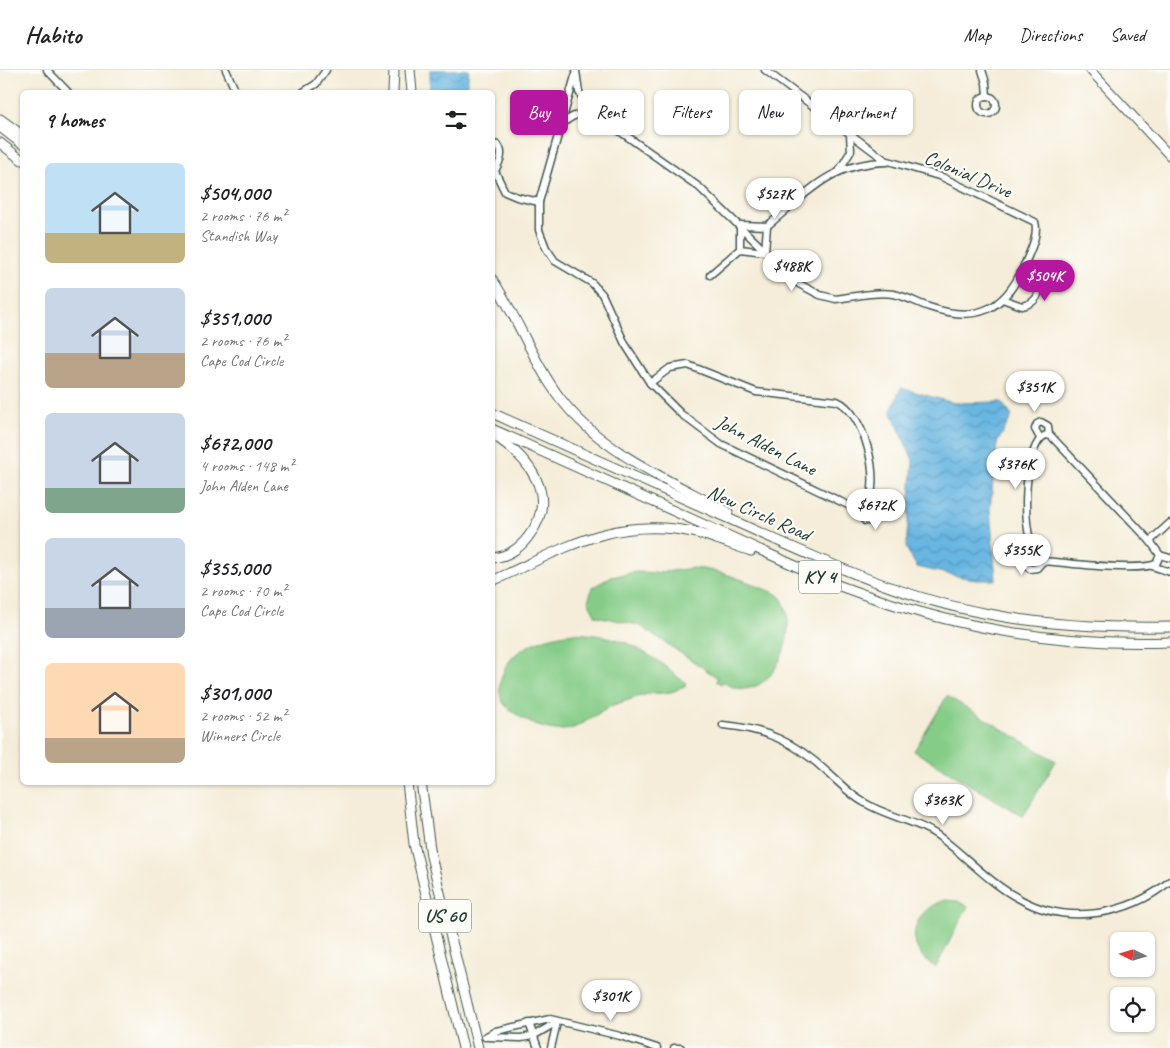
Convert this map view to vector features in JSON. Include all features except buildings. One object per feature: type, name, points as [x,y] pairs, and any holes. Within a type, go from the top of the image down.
[{"type":"highway","points":[[395,70],[395,90]]},
{"type":"highway","points":[[409,70],[410,90]]},
{"type":"highway","points":[[0,119],[20,134]]},
{"type":"highway","points":[[0,128],[20,143]]},
{"type":"highway","points":[[0,144],[20,159]]},
{"type":"highway","points":[[495,284],[559,397],[586,428],[600,440],[642,466],[778,541]]},
{"type":"highway","name":"New Circle Road","points":[[495,414],[778,541],[887,587],[980,612],[1029,621],[1089,627],[1170,627]]},
{"type":"highway","name":"New Circle Road","points":[[495,430],[840,586],[897,606],[975,627],[1073,641],[1170,642]]},
{"type":"highway","points":[[495,436],[517,453],[530,468],[538,482],[542,504],[536,526],[522,544],[506,555],[495,557]]},
{"type":"highway","points":[[495,580],[589,537],[613,530],[633,528],[656,528],[694,532],[803,569]]},
{"type":"highway","name":"US 60","points":[[407,785],[414,844],[462,1045]]},
{"type":"highway","name":"US 60","points":[[420,785],[433,866],[480,1042]]},
{"type":"main road","points":[[1090,70],[1170,156]]},
{"type":"street","points":[[47,70],[66,90]]},
{"type":"street","points":[[226,70],[235,90]]},
{"type":"street","points":[[306,90],[316,84],[326,70]]},
{"type":"street","points":[[576,70],[579,90]]},
{"type":"street","name":"John Alden Lane","points":[[568,100],[576,70]]},
{"type":"street","name":"Colonial Drive","points":[[765,70],[811,105]]},
{"type":"street","points":[[982,70],[987,96]]},
{"type":"street","name":"John Alden Lane","points":[[558,135],[539,202],[538,223],[546,248],[558,264],[592,283],[602,294],[625,344],[650,383],[681,414],[721,444],[859,508],[865,521],[872,521],[874,512],[868,503],[873,470],[870,454],[854,418],[848,408],[840,402],[750,391],[688,365],[670,368],[650,383]]},
{"type":"street","points":[[624,135],[699,187],[799,284],[829,298],[890,294],[936,309],[961,313],[986,310],[1004,300],[1024,265],[1037,277],[1039,285],[1037,296],[1030,303],[1022,306],[1004,300]]},
{"type":"street","points":[[740,225],[767,226],[838,170],[845,164],[851,151],[849,135]]},
{"type":"street","name":"Colonial Drive","points":[[850,135],[888,162],[942,177],[1031,220],[1035,224],[1034,237],[1024,265]]},
{"type":"street","points":[[495,144],[500,148],[502,156],[495,166]]},
{"type":"street","points":[[838,170],[855,165],[888,162]]},
{"type":"street","points":[[495,170],[499,183],[506,192],[517,197],[539,202]]},
{"type":"street","points":[[740,225],[740,249]]},
{"type":"street","points":[[766,252],[767,226]]},
{"type":"street","points":[[710,275],[740,249],[766,252]]},
{"type":"street","points":[[1040,438],[1035,429],[1037,424],[1041,422],[1048,426],[1049,435],[1150,541],[1160,555],[1170,558]]},
{"type":"street","points":[[1049,435],[1040,438],[1033,453],[1026,489],[1026,511],[1032,550],[1036,558],[1043,561],[1108,566],[1152,566],[1170,572]]},
{"type":"street","points":[[859,508],[865,507],[868,503]]},
{"type":"street","points":[[1150,541],[1157,532],[1170,523]]},
{"type":"street","points":[[1032,550],[1026,559],[1027,566],[1030,569],[1037,568],[1043,561]]},
{"type":"street","points":[[1152,566],[1158,562],[1160,555]]},
{"type":"street","points":[[723,725],[764,732],[786,740],[806,753],[863,803],[934,833],[1002,888],[1038,908],[1061,913],[1112,911],[1133,903],[1170,881]]},
{"type":"street","points":[[480,1042],[496,1031],[542,1019],[620,1036],[657,1048]]},
{"type":"street","points":[[462,1045],[503,1036],[513,1039],[532,1036],[557,1022]]},
{"type":"street","points":[[551,1048],[557,1022]]},
{"type":"street","points":[[529,1023],[532,1036],[538,1048]]},
{"type":"street","points":[[674,1048],[681,1048]]},
{"type":"green space","points":[[693,568],[728,575],[773,592],[779,596],[786,609],[788,626],[786,644],[779,662],[769,676],[756,686],[741,689],[723,682],[721,684],[716,681],[718,678],[639,625],[596,616],[588,601],[593,587],[611,577],[636,572],[658,573]]},
{"type":"green space","points":[[574,633],[611,638],[629,644],[661,663],[686,682],[685,687],[670,692],[648,694],[619,703],[605,709],[584,723],[562,730],[552,730],[536,725],[508,708],[501,697],[500,682],[505,668],[515,655],[539,641]]},
{"type":"green space","points":[[947,696],[1056,761],[1023,816],[914,751]]},
{"type":"green space","points":[[945,900],[957,901],[968,906],[936,967],[925,959],[918,950],[915,941],[915,931],[918,921],[924,912],[933,905]]},
{"type":"water","points":[[430,70],[469,70],[466,90],[430,90]]},
{"type":"water","points":[[901,388],[954,403],[1001,402],[1012,416],[997,443],[990,509],[996,580],[975,580],[917,567],[906,548],[913,460],[891,411]]}]
